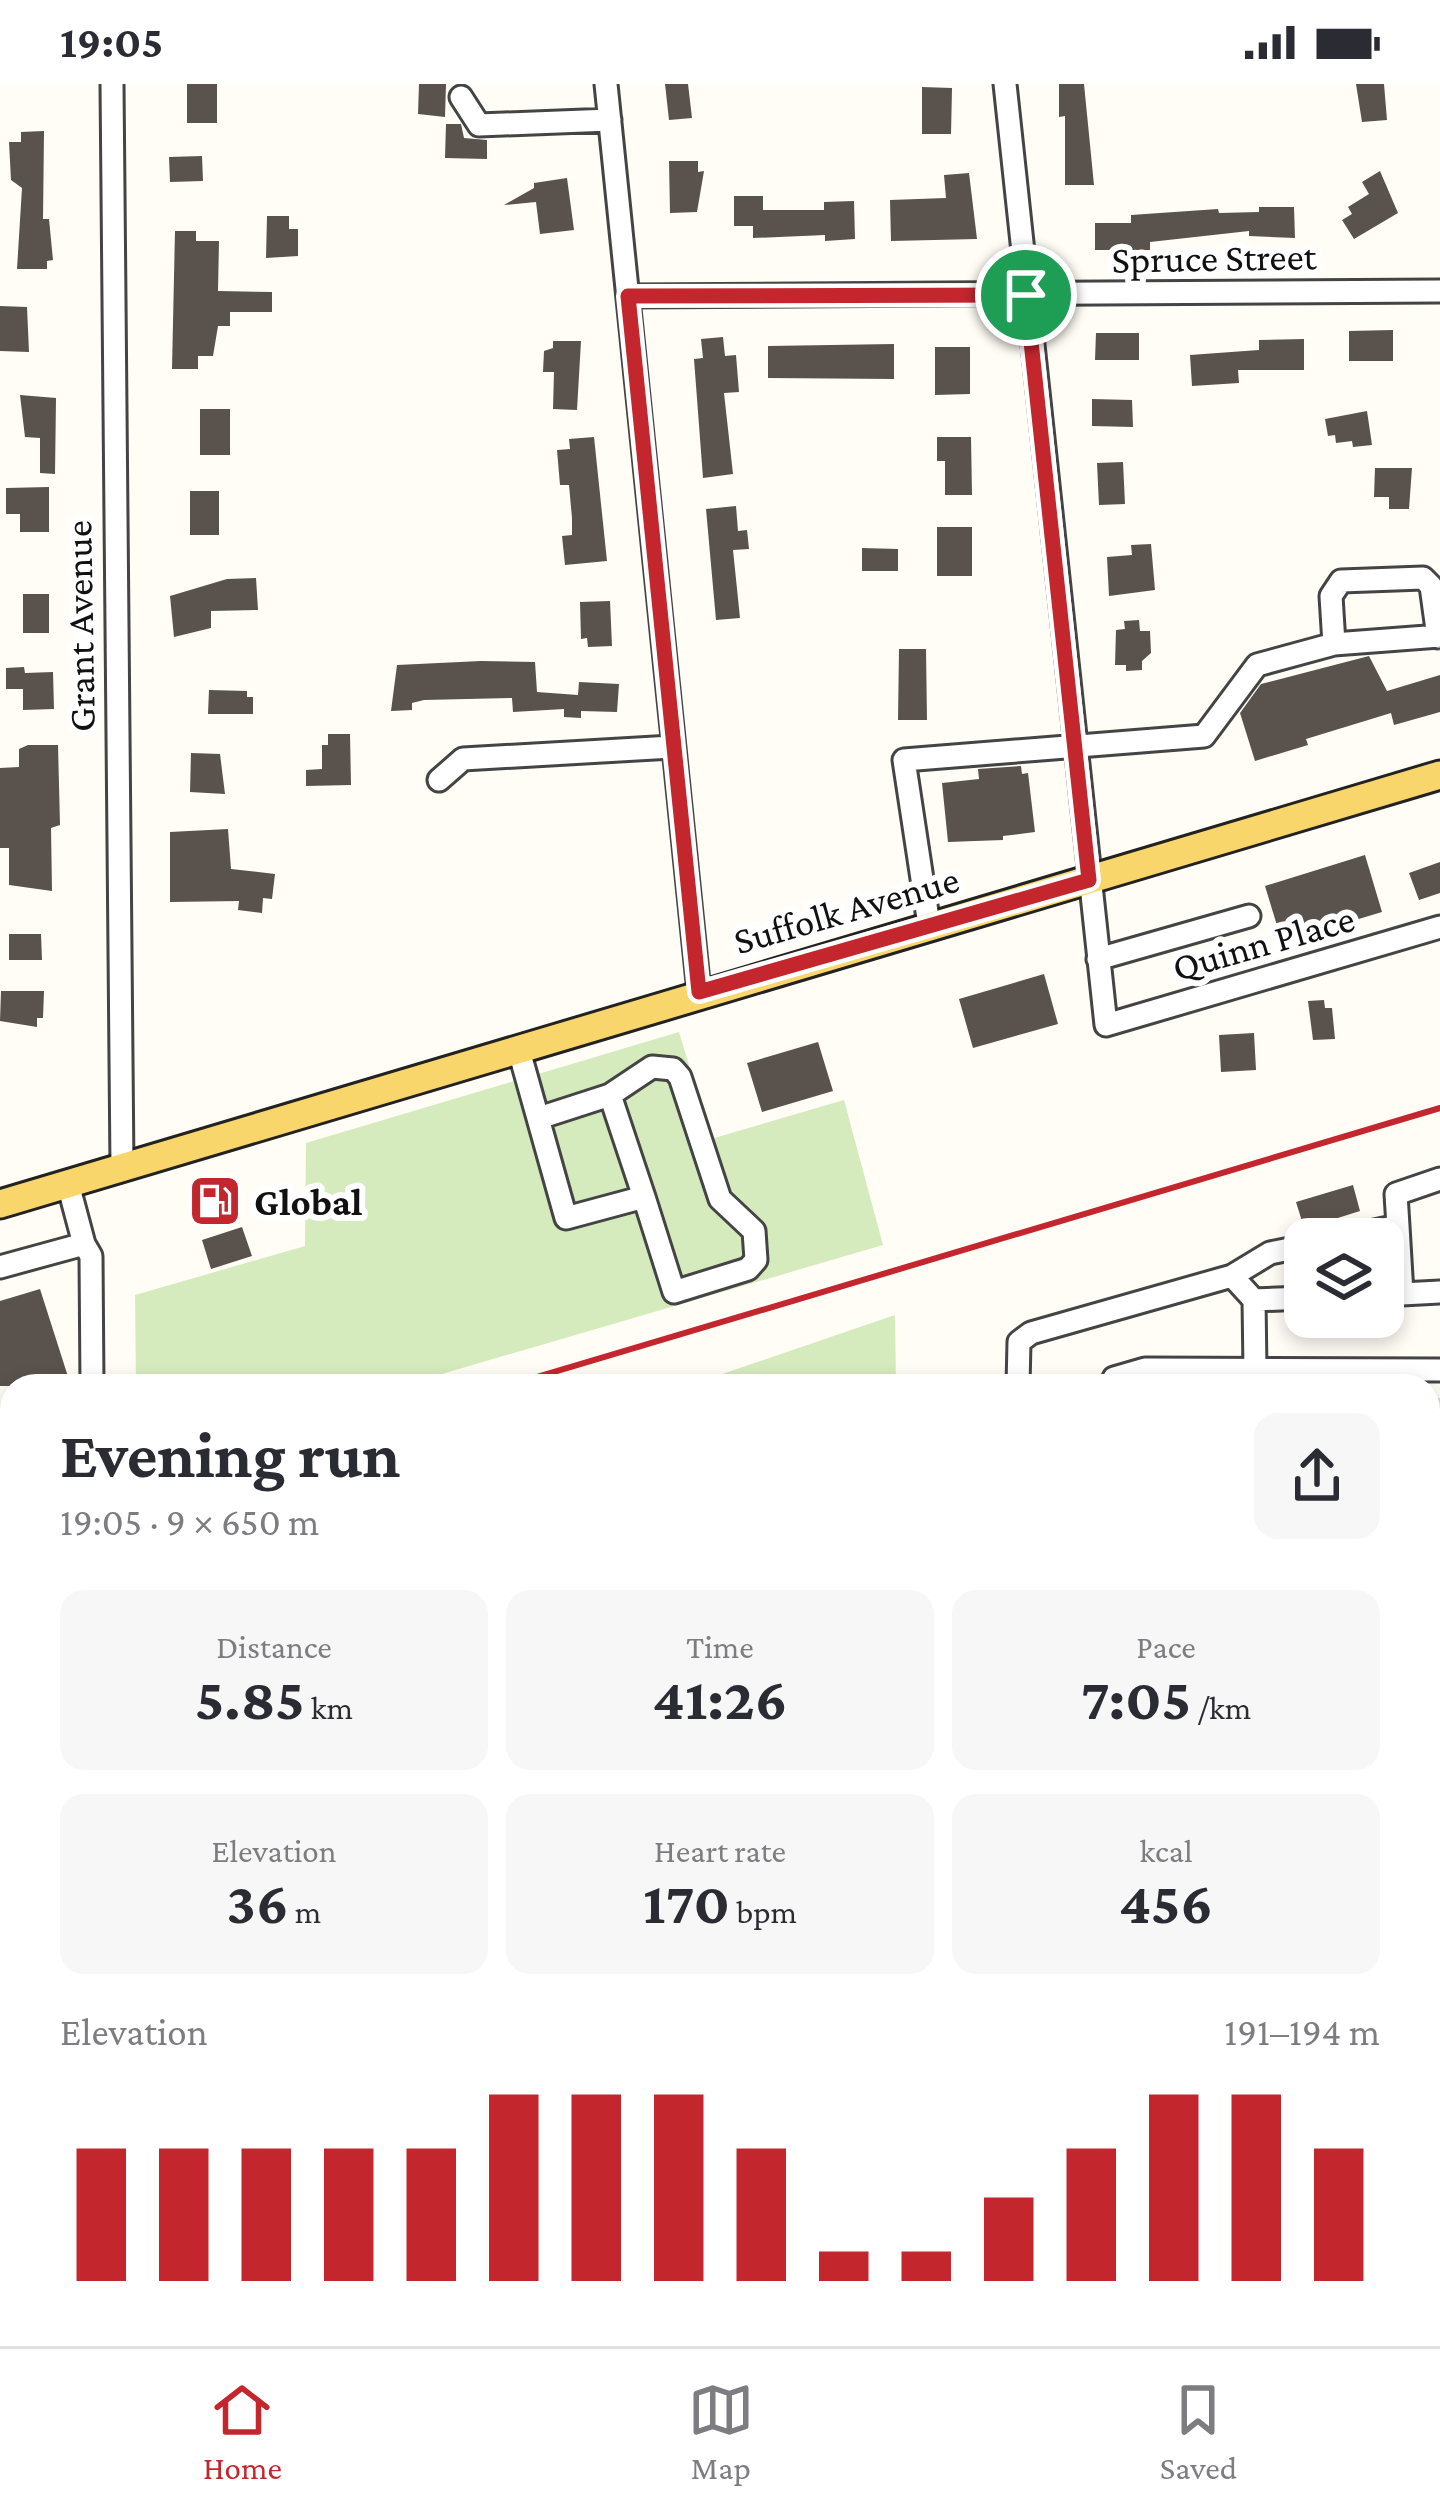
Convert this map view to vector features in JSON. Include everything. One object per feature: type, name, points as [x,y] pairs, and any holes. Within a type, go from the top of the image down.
[{"type":"main road","name":"Suffolk Avenue","points":[[0,1204],[699,992],[1440,776]]},
{"type":"street","name":"Grant Avenue","points":[[112,84],[122,1168]]},
{"type":"street","points":[[607,84],[699,992]]},
{"type":"street","points":[[1005,84],[1098,959],[1249,916]]},
{"type":"street","points":[[461,98],[479,125],[610,120]]},
{"type":"street","name":"Spruce Street","points":[[628,296],[1440,291]]},
{"type":"street","points":[[929,926],[904,760],[1204,736],[1257,665],[1334,644],[1439,636],[1431,586],[1424,578],[1341,580],[1331,596],[1334,644]]},
{"type":"street","points":[[439,780],[463,759],[671,747]]},
{"type":"street","name":"Quinn Place","points":[[1098,959],[1106,1025],[1440,927]]},
{"type":"street","points":[[518,1047],[566,1217],[644,1196]]},
{"type":"street","points":[[539,1118],[610,1095],[652,1066],[673,1070],[680,1077],[720,1199],[754,1232],[755,1260],[748,1269],[674,1292],[610,1095]]},
{"type":"street","points":[[1398,1218],[1396,1194],[1440,1179]]},
{"type":"street","points":[[68,1184],[84,1244],[92,1256],[92,1374]]},
{"type":"street","points":[[0,1267],[84,1244]]},
{"type":"street","points":[[1018,1374],[1019,1342],[1031,1333],[1232,1276],[1270,1253],[1284,1250]]},
{"type":"street","points":[[1232,1276],[1254,1300],[1255,1370]]},
{"type":"street","points":[[1404,1294],[1440,1292]]},
{"type":"street","points":[[1254,1300],[1284,1299]]},
{"type":"street","points":[[1133,1374],[1145,1369],[1440,1370]]},
{"type":"green space","points":[[679,1032],[711,1139],[844,1100],[883,1245],[442,1374],[136,1374],[135,1295],[305,1246],[306,1143]]},
{"type":"green space","points":[[895,1315],[896,1374],[722,1374]]},
{"type":"building","points":[[187,84],[217,84],[217,123],[187,123]]},
{"type":"building","points":[[419,84],[446,84],[445,117],[418,114]]},
{"type":"building","points":[[665,84],[688,84],[692,118],[669,120]]},
{"type":"building","points":[[1059,84],[1084,84],[1094,185],[1065,185],[1065,116],[1059,117]]},
{"type":"building","points":[[1356,84],[1384,84],[1387,120],[1362,122]]},
{"type":"building","points":[[922,87],[952,88],[951,134],[922,134]]},
{"type":"building","points":[[446,124],[461,124],[464,138],[487,140],[487,159],[445,158]]},
{"type":"building","points":[[44,131],[43,219],[49,219],[53,260],[47,261],[47,269],[17,269],[22,188],[11,180],[9,142],[21,142],[21,132]]},
{"type":"building","points":[[202,156],[203,181],[170,182],[169,157]]},
{"type":"building","points":[[669,161],[698,161],[698,172],[704,171],[697,212],[670,213]]},
{"type":"building","points":[[1380,171],[1398,213],[1354,239],[1342,220],[1352,214],[1348,207],[1369,194],[1362,182]]},
{"type":"building","points":[[969,173],[977,239],[891,241],[890,200],[946,198],[944,175]]},
{"type":"building","points":[[567,178],[574,230],[540,234],[536,202],[504,205],[534,188],[534,183]]},
{"type":"building","points":[[734,196],[763,196],[763,210],[824,210],[824,202],[854,201],[855,239],[825,241],[825,235],[753,238],[753,226],[734,226]]},
{"type":"building","points":[[1259,207],[1294,207],[1295,238],[1249,236],[1249,231],[1150,242],[1150,250],[1095,250],[1095,223],[1131,223],[1131,215],[1218,209],[1219,213],[1259,212]]},
{"type":"building","points":[[267,216],[289,216],[289,229],[298,229],[298,256],[266,258]]},
{"type":"building","points":[[175,231],[196,231],[196,241],[219,241],[218,291],[272,292],[272,312],[230,312],[230,326],[218,326],[213,356],[198,356],[198,369],[172,369]]},
{"type":"building","points":[[0,306],[27,307],[29,352],[0,351]]},
{"type":"building","points":[[1393,330],[1393,361],[1349,361],[1349,331]]},
{"type":"building","points":[[1096,333],[1139,333],[1139,360],[1095,360]]},
{"type":"building","points":[[723,337],[725,356],[736,355],[739,392],[724,393],[733,474],[703,478],[694,359],[703,358],[701,339]]},
{"type":"building","points":[[1304,339],[1304,370],[1238,370],[1239,383],[1192,386],[1190,355],[1259,350],[1259,340]]},
{"type":"building","points":[[553,341],[581,341],[577,410],[553,409],[554,372],[543,372],[544,351],[553,348]]},
{"type":"building","points":[[894,344],[894,379],[768,378],[768,346]]},
{"type":"building","points":[[935,347],[970,347],[970,394],[935,395]]},
{"type":"building","points":[[20,395],[56,398],[55,474],[40,473],[40,438],[25,437]]},
{"type":"building","points":[[1092,399],[1132,400],[1133,427],[1092,426]]},
{"type":"building","points":[[200,409],[230,409],[230,455],[200,455]]},
{"type":"building","points":[[1367,411],[1372,445],[1353,447],[1352,441],[1336,443],[1335,435],[1328,436],[1325,419]]},
{"type":"building","points":[[594,437],[607,561],[565,565],[562,536],[572,535],[572,518],[569,485],[560,485],[557,450],[570,449],[569,439]]},
{"type":"building","points":[[937,437],[971,437],[972,495],[945,495],[945,461],[937,461]]},
{"type":"building","points":[[1123,462],[1125,504],[1099,505],[1097,463]]},
{"type":"building","points":[[1375,468],[1412,468],[1409,509],[1389,509],[1389,497],[1374,497]]},
{"type":"building","points":[[49,487],[49,532],[20,532],[20,514],[6,514],[6,488]]},
{"type":"building","points":[[190,491],[219,491],[219,535],[190,535]]},
{"type":"building","points":[[736,506],[738,531],[747,530],[749,549],[733,550],[740,618],[716,620],[706,509]]},
{"type":"building","points":[[937,527],[972,527],[972,576],[937,576]]},
{"type":"building","points":[[1151,544],[1155,590],[1109,596],[1107,557],[1132,555],[1131,545]]},
{"type":"building","points":[[862,548],[898,549],[898,571],[862,571]]},
{"type":"building","points":[[256,578],[258,610],[211,611],[211,628],[174,637],[170,596],[227,579]]},
{"type":"building","points":[[23,594],[49,594],[49,633],[23,633]]},
{"type":"building","points":[[610,601],[612,646],[588,647],[587,638],[581,639],[580,602]]},
{"type":"building","points":[[1139,620],[1140,631],[1150,631],[1151,653],[1142,661],[1142,670],[1126,671],[1126,665],[1115,665],[1116,630],[1125,629],[1124,621]]},
{"type":"building","points":[[899,649],[926,649],[927,720],[898,720]]},
{"type":"building","points":[[1369,656],[1387,691],[1440,675],[1440,712],[1394,725],[1391,713],[1306,739],[1308,745],[1255,761],[1240,713],[1261,684]]},
{"type":"building","points":[[535,662],[537,692],[578,695],[579,682],[619,684],[617,712],[581,711],[581,718],[564,717],[564,709],[513,712],[512,698],[424,700],[412,703],[412,710],[391,711],[397,665]]},
{"type":"building","points":[[24,667],[25,673],[53,672],[54,709],[23,710],[23,689],[6,689],[6,668]]},
{"type":"building","points":[[209,690],[247,691],[247,697],[253,697],[253,714],[208,714]]},
{"type":"building","points":[[328,734],[350,734],[351,785],[306,786],[306,770],[322,769],[322,745],[328,745]]},
{"type":"building","points":[[58,745],[60,825],[51,828],[52,891],[9,885],[9,848],[0,848],[0,768],[19,767],[19,749]]},
{"type":"building","points":[[191,753],[220,754],[225,794],[190,792]]},
{"type":"building","points":[[1021,766],[1022,774],[1028,773],[1035,832],[1003,836],[1003,840],[948,842],[942,783],[979,779],[978,769]]},
{"type":"building","points":[[228,829],[231,869],[275,874],[272,899],[263,898],[262,913],[238,910],[239,901],[170,902],[170,832]]},
{"type":"building","points":[[1365,855],[1382,912],[1282,942],[1265,886]]},
{"type":"building","points":[[1440,862],[1440,893],[1419,900],[1409,873]]},
{"type":"building","points":[[9,934],[41,934],[42,960],[9,960]]},
{"type":"building","points":[[1044,974],[1058,1024],[973,1048],[959,999]]},
{"type":"building","points":[[1,991],[44,991],[43,1018],[37,1018],[37,1027],[0,1021]]},
{"type":"building","points":[[1324,1000],[1325,1008],[1332,1008],[1335,1039],[1313,1040],[1308,1001]]},
{"type":"building","points":[[1254,1033],[1256,1070],[1221,1072],[1219,1035]]},
{"type":"building","points":[[818,1042],[833,1091],[762,1112],[747,1063]]},
{"type":"building","points":[[1353,1185],[1360,1211],[1338,1218],[1301,1218],[1296,1202]]},
{"type":"building","points":[[242,1227],[252,1256],[211,1269],[202,1240]]},
{"type":"building","points":[[40,1289],[67,1374],[0,1374],[0,1301]]},
{"type":"railway","points":[[547,1374],[1440,1108]]},
{"type":"place","name":"Global","points":[[215,1201]]},
{"type":"route","points":[[1026,295],[1089,880],[699,992],[628,296],[1026,295]]}]
